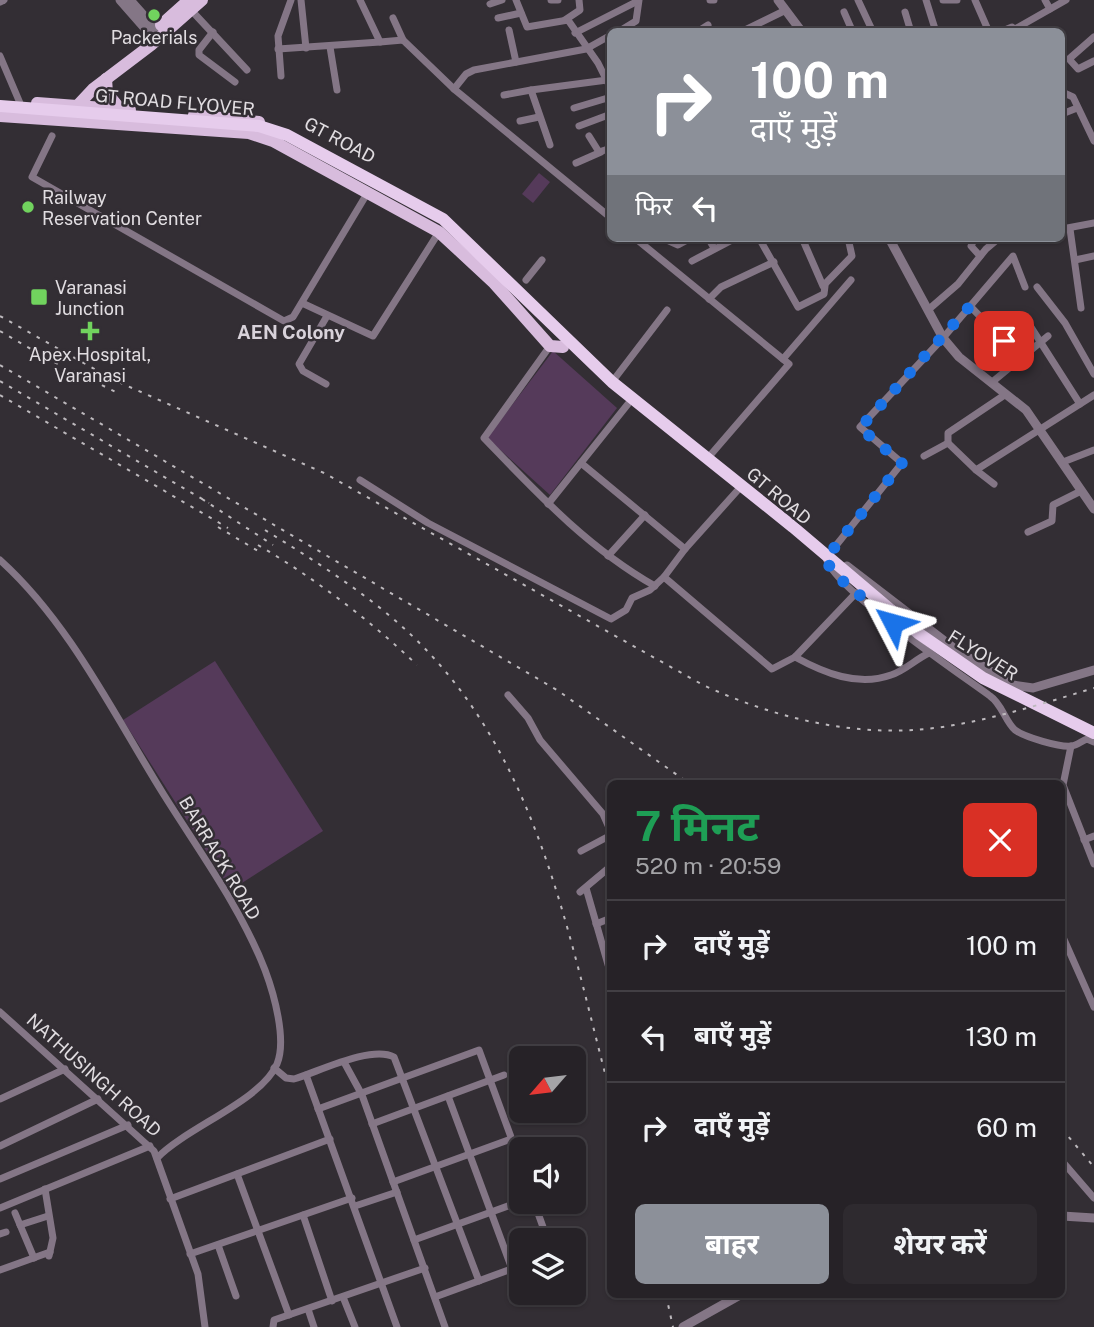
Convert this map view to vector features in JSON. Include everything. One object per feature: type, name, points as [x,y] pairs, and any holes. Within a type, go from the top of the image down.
[{"type":"highway","name":"GT ROAD FLYOVER","points":[[0,104],[241,123],[287,135],[443,219],[559,342]]},
{"type":"highway","name":"GT ROAD FLYOVER","points":[[0,115],[240,130],[284,142],[439,225],[559,342]]},
{"type":"highway","name":"GT ROAD","points":[[559,342],[804,539]]},
{"type":"highway","name":"GT ROAD","points":[[610,385],[628,404],[737,491],[791,533],[804,539]]},
{"type":"highway","name":"FLYOVER","points":[[804,539],[918,633],[983,678],[1094,733]]},
{"type":"main road","points":[[73,105],[194,3]]},
{"type":"main road","points":[[73,105],[87,82],[156,35]]},
{"type":"main road","points":[[106,79],[107,93],[120,109]]},
{"type":"main road","name":"GT ROAD","points":[[0,104],[73,105],[243,118],[289,134],[445,218],[562,331],[559,342],[439,232],[369,191],[273,141],[249,133],[0,115]]},
{"type":"street","points":[[120,0],[156,35]]},
{"type":"street","points":[[130,0],[156,35]]},
{"type":"street","points":[[281,76],[278,36],[291,0]]},
{"type":"street","points":[[301,0],[306,48]]},
{"type":"street","points":[[360,0],[380,42]]},
{"type":"street","points":[[489,4],[502,0]]},
{"type":"street","points":[[516,0],[527,27],[565,20],[580,9],[579,0]]},
{"type":"street","points":[[551,0],[558,0]]},
{"type":"street","points":[[575,33],[639,0]]},
{"type":"street","points":[[625,28],[636,21],[639,0]]},
{"type":"street","points":[[778,0],[798,28]]},
{"type":"street","points":[[858,0],[871,28]]},
{"type":"street","points":[[926,0],[935,28]]},
{"type":"street","points":[[943,0],[957,0]]},
{"type":"street","points":[[975,0],[987,28]]},
{"type":"street","points":[[1045,0],[1050,9]]},
{"type":"street","points":[[1019,28],[1066,0]]},
{"type":"street","points":[[194,3],[213,32],[247,70]]},
{"type":"street","points":[[749,28],[786,10]]},
{"type":"street","points":[[844,12],[851,28]]},
{"type":"street","points":[[905,12],[910,28]]},
{"type":"street","points":[[498,18],[521,13]]},
{"type":"street","points":[[393,18],[403,40],[454,89],[607,215]]},
{"type":"street","points":[[504,95],[607,80],[565,20]]},
{"type":"street","points":[[703,28],[708,25]]},
{"type":"street","points":[[509,30],[516,62]]},
{"type":"street","points":[[213,32],[199,50],[199,55],[234,82]]},
{"type":"street","points":[[454,89],[466,74],[474,70],[586,49],[607,37]]},
{"type":"street","points":[[1094,47],[1092,38],[1071,55],[1070,61],[1078,69],[1094,61]]},
{"type":"street","points":[[278,49],[403,40]]},
{"type":"street","points":[[330,47],[337,90]]},
{"type":"street","points":[[0,56],[20,103]]},
{"type":"street","points":[[531,90],[550,145]]},
{"type":"street","points":[[1065,93],[1073,97],[1094,141]]},
{"type":"street","points":[[574,108],[607,98]]},
{"type":"street","points":[[1065,113],[1077,108]]},
{"type":"street","points":[[579,126],[607,116]]},
{"type":"street","points":[[520,121],[539,117]]},
{"type":"street","points":[[52,136],[32,177],[284,321],[293,317],[369,191]]},
{"type":"street","points":[[589,136],[597,150],[602,151]]},
{"type":"street","points":[[576,163],[607,149]]},
{"type":"street","points":[[1081,308],[1066,229],[1094,223]]},
{"type":"street","points":[[302,303],[373,336],[439,232]]},
{"type":"street","points":[[640,242],[789,364],[707,459]]},
{"type":"street","points":[[712,242],[714,248]]},
{"type":"street","points":[[692,261],[727,242]]},
{"type":"street","points":[[762,242],[797,307],[824,295],[825,286],[852,256],[849,242]]},
{"type":"street","points":[[804,242],[820,284],[825,286]]},
{"type":"street","points":[[891,242],[943,338],[991,383],[1026,410],[1094,509]]},
{"type":"street","points":[[973,242],[971,246],[980,256]]},
{"type":"street","points":[[928,310],[958,284],[995,242]]},
{"type":"street","points":[[829,560],[902,463],[860,428],[943,338],[1013,256],[1025,287]]},
{"type":"street","points":[[1074,260],[1094,256]]},
{"type":"street","points":[[526,280],[542,260]]},
{"type":"street","points":[[709,299],[721,287],[774,262]]},
{"type":"street","points":[[783,359],[852,280]]},
{"type":"street","points":[[1037,287],[1065,323],[1094,374]]},
{"type":"street","points":[[970,306],[1021,359]]},
{"type":"street","points":[[610,385],[667,310]]},
{"type":"street","points":[[326,384],[303,371],[299,364],[327,316]]},
{"type":"street","points":[[1027,321],[1045,339],[1080,404]]},
{"type":"street","points":[[991,383],[1045,339]]},
{"type":"street","points":[[559,342],[484,438],[548,504],[608,556],[656,586]]},
{"type":"street","points":[[995,484],[948,443],[947,436],[951,430],[1006,394]]},
{"type":"street","points":[[976,470],[1094,395]]},
{"type":"street","points":[[548,504],[628,404]]},
{"type":"street","points":[[924,456],[948,443]]},
{"type":"street","points":[[1063,462],[1094,450]]},
{"type":"street","points":[[581,463],[685,549]]},
{"type":"street","points":[[360,480],[428,523],[611,619],[626,610],[632,598],[656,586],[737,491]]},
{"type":"street","points":[[1028,532],[1052,521],[1051,507],[1081,491]]},
{"type":"street","points":[[608,556],[645,515]]},
{"type":"street","name":"BARRACK ROAD","points":[[0,560],[37,595],[228,899],[264,968],[274,998],[279,1023],[278,1062],[274,1068]]},
{"type":"street","points":[[829,560],[832,572],[856,593],[929,653],[994,698],[1014,729],[1033,738],[1071,746],[1087,739],[1094,742]]},
{"type":"street","points":[[829,560],[850,567],[965,656],[1023,688],[1094,670]]},
{"type":"street","points":[[664,577],[772,668],[795,657],[856,593]]},
{"type":"street","points":[[795,657],[831,674],[862,681],[892,675],[929,653]]},
{"type":"street","points":[[981,690],[992,673]]},
{"type":"street","points":[[508,695],[528,718],[540,740],[603,814],[607,824]]},
{"type":"street","points":[[1064,780],[1071,746]]},
{"type":"street","points":[[1065,803],[1094,864]]},
{"type":"street","points":[[581,851],[607,835]]},
{"type":"street","points":[[1084,840],[1094,836]]},
{"type":"street","points":[[607,869],[583,890],[607,961]]},
{"type":"street","points":[[596,924],[607,920]]},
{"type":"street","points":[[1065,942],[1094,1007]]},
{"type":"street","name":"NATHUSINGH ROAD","points":[[0,1012],[150,1146],[157,1158],[198,1274],[205,1327]]},
{"type":"street","points":[[318,1109],[478,1050],[510,1137]]},
{"type":"street","points":[[157,1158],[265,1082],[274,1068],[286,1077],[306,1075],[344,1062],[388,1054],[394,1057],[415,1109],[479,1281]]},
{"type":"street","points":[[344,1062],[362,1095],[445,1327]]},
{"type":"street","points":[[0,1099],[65,1069]]},
{"type":"street","points":[[306,1075],[384,1283],[397,1327]]},
{"type":"street","points":[[372,1124],[504,1075]]},
{"type":"street","points":[[448,1097],[509,1260]]},
{"type":"street","points":[[1,1145],[99,1099]]},
{"type":"street","points":[[0,1179],[128,1125]]},
{"type":"street","points":[[170,1199],[330,1139]]},
{"type":"street","points":[[393,1182],[509,1140]]},
{"type":"street","points":[[0,1208],[150,1146]]},
{"type":"street","points":[[1065,1164],[1094,1198]]},
{"type":"street","points":[[237,1174],[289,1315]]},
{"type":"street","points":[[0,1270],[50,1254],[53,1238],[44,1189]]},
{"type":"street","points":[[355,1206],[397,1192]]},
{"type":"street","points":[[190,1254],[352,1198]]},
{"type":"street","points":[[414,1240],[509,1206]]},
{"type":"street","points":[[15,1213],[34,1258]]},
{"type":"street","points":[[303,1215],[332,1301]]},
{"type":"street","points":[[20,1226],[48,1216]]},
{"type":"street","points":[[1065,1216],[1094,1218]]},
{"type":"street","points":[[218,1245],[236,1296]]},
{"type":"street","points":[[273,1327],[274,1320],[425,1268]]},
{"type":"street","points":[[435,1297],[509,1270]]},
{"type":"street","points":[[343,1297],[355,1327]]},
{"type":"street","points":[[683,1327],[735,1298]]},
{"type":"street","points":[[308,1309],[314,1327]]},
{"type":"shaded area","points":[[539,173],[550,182],[533,203],[522,194]]},
{"type":"shaded area","points":[[553,351],[617,408],[550,495],[487,438]]},
{"type":"shaded area","points":[[215,661],[323,831],[231,890],[123,720]]},
{"type":"railway","points":[[0,316],[114,380],[324,473],[703,685],[763,709],[794,718],[857,729],[922,729],[989,718],[1094,688]]},
{"type":"railway","points":[[0,331],[50,360],[120,394]]},
{"type":"railway","points":[[0,365],[557,690],[684,780]]},
{"type":"railway","points":[[0,381],[209,503]]},
{"type":"railway","points":[[0,395],[228,528]]},
{"type":"railway","points":[[202,499],[273,545]]},
{"type":"railway","points":[[218,527],[263,554]]},
{"type":"railway","points":[[265,530],[373,602],[412,636],[468,701],[500,752],[526,806],[547,863],[607,1080]]},
{"type":"railway","points":[[258,545],[341,600],[417,665]]},
{"type":"railway","points":[[1065,1133],[1094,1167]]},
{"type":"railway","points":[[667,1298],[673,1327]]},
{"type":"place","name":"Packerials","points":[[154,15]]},
{"type":"place","name":"Railway Reservation Center","points":[[28,207]]},
{"type":"place","name":"Varanasi Junction","points":[[39,297]]},
{"type":"place","name":"Apex Hospital, Varanasi","points":[[90,331]]},
{"type":"district","name":"AEN Colony","points":[[291,332]]},
{"type":"route","points":[[893,623],[832,572],[827,564],[826,558],[902,463],[860,428],[970,306],[1004,341]]}]
